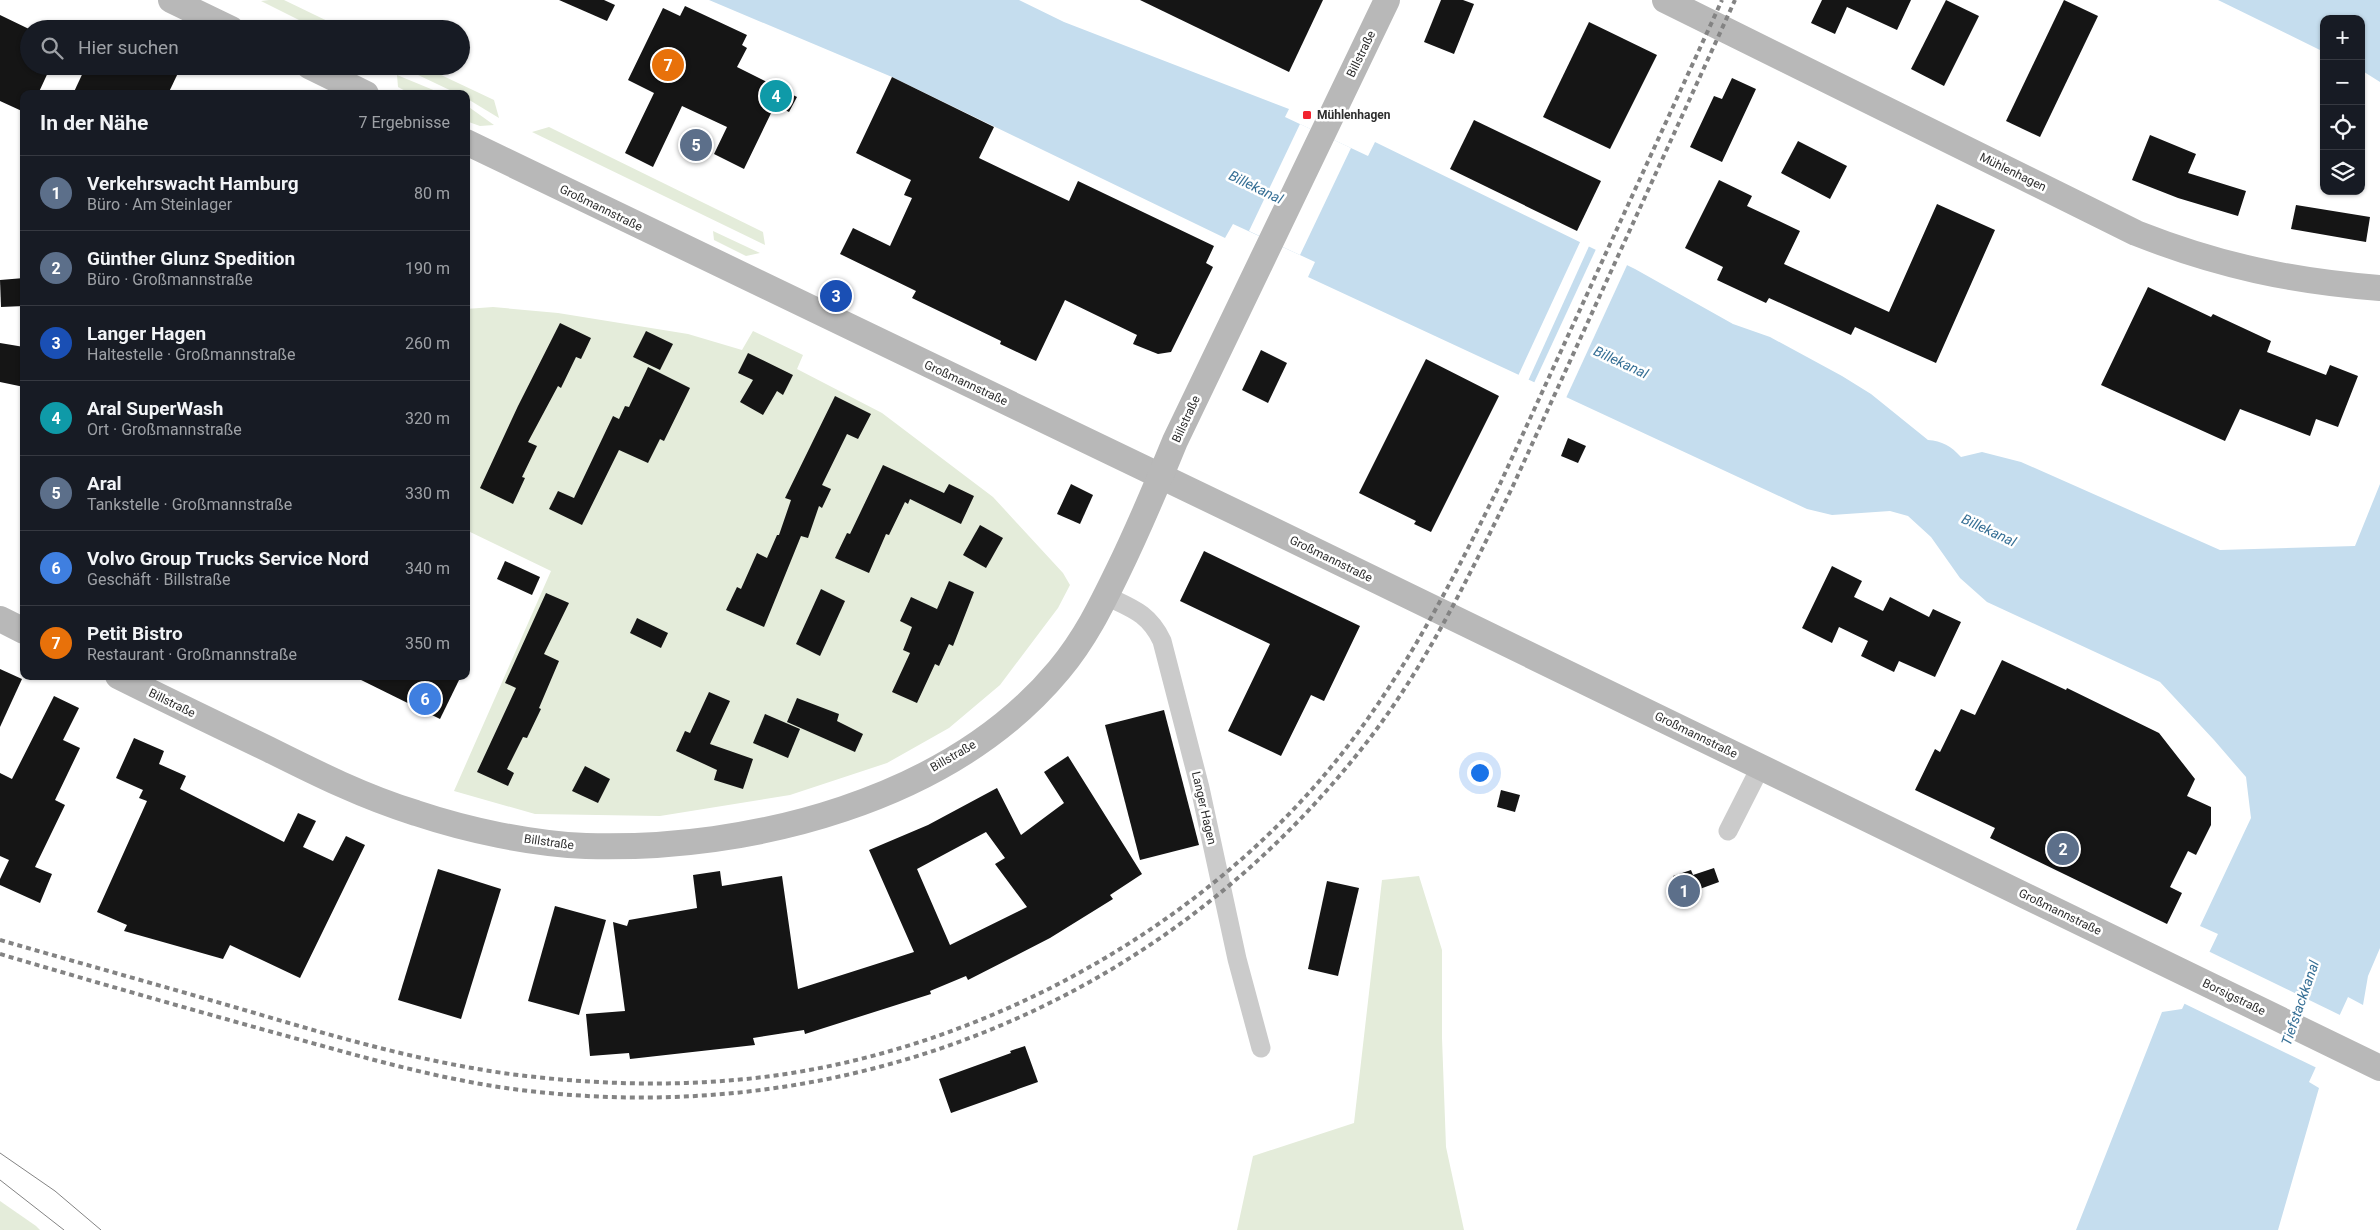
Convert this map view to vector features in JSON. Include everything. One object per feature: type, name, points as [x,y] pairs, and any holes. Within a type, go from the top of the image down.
[{"type":"street","points":[[171,0],[212,20]]},
{"type":"street","name":"Billstraße","points":[[126,680],[366,796],[418,814],[471,828],[540,842],[583,846],[657,846],[756,833],[834,811],[893,790],[963,752],[1026,706],[1057,672],[1092,626],[1148,509],[1175,441],[1388,0]]},
{"type":"street","name":"Mühlenhagen","points":[[1665,0],[2136,233],[2215,261],[2267,274],[2302,280],[2380,288]]},
{"type":"street","points":[[327,75],[358,90]]},
{"type":"street","name":"Großmannstraße","points":[[470,144],[1761,766],[2195,978]]},
{"type":"street","name":"Langer Hagen","points":[[1106,596],[1141,613],[1149,620],[1162,641],[1200,788],[1237,959],[1261,1048]]},
{"type":"street","points":[[0,619],[20,629]]},
{"type":"street","points":[[1728,831],[1761,766]]},
{"type":"street","name":"Borsigstraße","points":[[2195,978],[2380,1068]]},
{"type":"green space","points":[[284,0],[325,20],[299,20],[261,1]]},
{"type":"green space","points":[[397,75],[433,90],[404,90],[398,87]]},
{"type":"green space","points":[[418,75],[441,75],[494,100],[499,118],[470,100],[470,90],[450,90]]},
{"type":"green space","points":[[470,108],[494,125],[480,126],[470,122]]},
{"type":"green space","points":[[549,127],[763,232],[765,245],[532,132]]},
{"type":"green space","points":[[713,231],[760,253],[746,256],[714,240]]},
{"type":"green space","points":[[493,307],[558,313],[688,334],[742,350],[753,331],[803,355],[797,369],[882,413],[993,497],[1063,573],[1070,585],[1058,608],[1000,685],[949,728],[887,763],[790,795],[660,816],[535,814],[454,791],[551,571],[470,532],[470,309]]},
{"type":"green space","points":[[1419,876],[1442,950],[1442,1038],[1446,1147],[1464,1230],[1237,1230],[1253,1156],[1354,1123],[1382,880]]},
{"type":"green space","points":[[0,1201],[36,1226],[40,1230],[0,1230]]},
{"type":"water","points":[[709,0],[1019,0],[1064,22],[1289,109],[1285,117],[1368,156],[1375,142],[1635,269],[1733,324],[1770,337],[1871,394],[1928,440],[1946,445],[1961,457],[1982,452],[2021,462],[2220,550],[2355,546],[2380,484],[2380,948],[2368,976],[2363,1005],[2348,997],[2309,1082],[2319,1088],[2278,1230],[2076,1230],[2162,1012],[2182,1009],[2218,934],[2200,926],[2251,818],[2246,777],[2160,682],[1987,602],[1960,578],[1931,537],[1908,516],[1890,511],[1832,515],[1807,509],[1308,277],[1315,262],[1233,224],[1225,238],[892,77]]},
{"type":"water","points":[[2218,0],[2380,0],[2380,82],[2365,73],[2365,15],[2320,15],[2320,50]]},
{"type":"pier","points":[[1300,124],[1351,148],[1300,255],[1249,231]]},
{"type":"pier","points":[[1581,240],[1590,244],[1528,381],[1518,376]]},
{"type":"pier","points":[[1597,247],[1628,263],[1566,398],[1534,383]]},
{"type":"pier","points":[[2208,951],[2342,1016],[2317,1068],[2183,1003]]},
{"type":"building","points":[[559,0],[604,0],[615,5],[607,21]]},
{"type":"building","points":[[1140,0],[1323,0],[1289,72]]},
{"type":"building","points":[[1441,0],[1463,0],[1474,4],[1454,54],[1424,42]]},
{"type":"building","points":[[1822,0],[1911,0],[1897,30],[1847,7],[1835,34],[1811,23]]},
{"type":"building","points":[[1946,0],[1979,16],[1944,86],[1911,69]]},
{"type":"building","points":[[2064,0],[2098,16],[2040,137],[2006,121]]},
{"type":"building","points":[[685,6],[747,35],[742,45],[747,48],[737,67],[797,97],[789,112],[775,105],[744,169],[714,154],[727,127],[682,106],[653,167],[625,153],[654,93],[628,80],[663,8],[680,16]]},
{"type":"building","points":[[0,15],[20,25],[20,75],[47,75],[40,90],[20,90],[20,110],[0,101]]},
{"type":"building","points":[[1589,22],[1657,55],[1610,149],[1543,117]]},
{"type":"building","points":[[82,75],[177,75],[170,90],[75,90]]},
{"type":"building","points":[[892,77],[994,127],[979,158],[1069,201],[1078,181],[1214,246],[1206,263],[1213,267],[1171,352],[1158,354],[1133,344],[1137,335],[1065,300],[1036,361],[1000,344],[1001,341],[912,298],[916,291],[840,254],[853,228],[890,246],[912,198],[904,195],[911,180],[856,153]]},
{"type":"building","points":[[1732,78],[1756,89],[1722,162],[1690,147],[1714,96],[1722,99]]},
{"type":"building","points":[[1474,120],[1601,181],[1577,231],[1450,169]]},
{"type":"building","points":[[2150,135],[2196,154],[2188,173],[2246,191],[2238,216],[2178,198],[2132,180]]},
{"type":"building","points":[[1798,141],[1847,166],[1830,199],[1781,173]]},
{"type":"building","points":[[1719,180],[1752,196],[1747,206],[1800,231],[1784,264],[1889,312],[1937,204],[1995,230],[1936,363],[1855,327],[1851,335],[1769,298],[1766,303],[1717,280],[1723,267],[1685,248]]},
{"type":"building","points":[[2296,205],[2370,217],[2366,242],[2291,229]]},
{"type":"building","points":[[20,278],[20,306],[1,307],[0,280]]},
{"type":"building","points":[[2148,287],[2211,317],[2213,314],[2271,341],[2267,352],[2326,375],[2330,365],[2358,376],[2338,427],[2316,419],[2310,436],[2240,409],[2225,441],[2101,385]]},
{"type":"building","points":[[560,323],[591,338],[581,359],[576,357],[561,388],[558,386],[528,442],[537,446],[522,477],[525,478],[513,504],[480,488],[518,406]]},
{"type":"building","points":[[646,331],[673,344],[660,370],[633,357]]},
{"type":"building","points":[[0,343],[20,346],[20,386],[0,382]]},
{"type":"building","points":[[1261,350],[1287,363],[1268,403],[1242,390]]},
{"type":"building","points":[[748,353],[793,375],[783,395],[777,391],[763,415],[740,402],[753,380],[738,373]]},
{"type":"building","points":[[1426,359],[1499,396],[1431,532],[1414,524],[1416,521],[1359,493]]},
{"type":"building","points":[[648,367],[690,388],[664,441],[660,439],[648,463],[619,450],[582,525],[549,509],[558,491],[574,498],[613,416],[619,419],[625,406],[629,407]]},
{"type":"building","points":[[835,396],[871,414],[858,439],[847,434],[822,485],[831,489],[822,508],[819,506],[808,538],[801,536],[764,627],[726,610],[737,587],[741,589],[757,553],[767,558],[777,535],[779,535],[791,500],[785,498]]},
{"type":"building","points":[[1568,438],[1586,446],[1578,463],[1561,456]]},
{"type":"building","points":[[883,465],[944,493],[949,484],[974,496],[961,524],[910,499],[908,504],[905,502],[889,535],[886,534],[869,573],[835,558],[847,533],[850,534]]},
{"type":"building","points":[[1071,484],[1093,495],[1080,524],[1057,514]]},
{"type":"building","points":[[980,525],[1003,538],[986,568],[963,555]]},
{"type":"building","points":[[1204,551],[1360,626],[1324,701],[1311,695],[1281,756],[1228,731],[1270,644],[1180,601]]},
{"type":"building","points":[[505,561],[540,577],[532,595],[497,579]]},
{"type":"building","points":[[1832,566],[1862,581],[1854,597],[1883,611],[1890,597],[1929,617],[1933,609],[1961,622],[1935,677],[1899,661],[1894,672],[1861,656],[1868,641],[1839,627],[1832,643],[1802,628]]},
{"type":"building","points":[[949,581],[974,592],[953,646],[949,644],[939,666],[935,664],[917,703],[892,692],[910,653],[903,650],[912,627],[900,621],[911,597],[937,609]]},
{"type":"building","points":[[821,589],[845,601],[820,656],[796,644]]},
{"type":"building","points":[[546,593],[569,603],[544,654],[559,661],[539,708],[541,709],[527,738],[523,737],[507,769],[514,773],[508,786],[477,772],[516,688],[505,683]]},
{"type":"building","points":[[637,618],[668,633],[661,648],[630,633]]},
{"type":"building","points":[[2002,660],[2066,690],[2067,688],[2159,733],[2195,779],[2187,796],[2211,807],[2211,825],[2196,855],[2188,851],[2170,887],[2182,893],[2167,924],[1990,838],[1995,828],[1915,790],[1935,749],[1940,752],[1961,709],[1975,715]]},
{"type":"building","points":[[0,669],[22,680],[0,727]]},
{"type":"building","points":[[361,680],[459,680],[440,719]]},
{"type":"building","points":[[709,692],[730,701],[710,744],[753,759],[743,789],[714,780],[717,770],[676,751],[685,731],[690,733]]},
{"type":"building","points":[[54,696],[79,708],[63,740],[80,748],[55,800],[65,805],[35,867],[52,874],[40,903],[0,885],[0,879],[9,860],[0,856],[0,773],[12,779]]},
{"type":"building","points":[[797,698],[839,714],[837,721],[863,734],[855,752],[787,722]]},
{"type":"building","points":[[1164,710],[1199,845],[1140,860],[1105,725]]},
{"type":"building","points":[[765,714],[800,729],[788,758],[753,743]]},
{"type":"building","points":[[134,738],[164,751],[159,764],[186,776],[180,789],[284,842],[298,813],[316,821],[303,847],[333,861],[346,836],[365,845],[300,978],[230,945],[223,959],[124,931],[127,925],[97,912],[147,801],[139,798],[143,790],[116,778]]},
{"type":"building","points":[[1068,756],[1142,874],[1110,895],[1113,899],[1050,938],[968,980],[966,976],[930,991],[931,994],[805,1034],[804,1030],[753,1038],[755,1045],[630,1059],[629,1053],[590,1056],[586,1014],[625,1011],[613,922],[627,926],[629,920],[697,908],[693,875],[720,871],[722,886],[782,876],[798,989],[914,952],[869,850],[928,825],[997,788],[1021,835],[1064,803],[1044,772]],"holes":[[[986,832],[1005,858],[995,864],[1027,907],[950,945],[917,869]]]},
{"type":"building","points":[[585,766],[610,779],[598,803],[572,791]]},
{"type":"building","points":[[1501,790],[1520,795],[1515,812],[1497,807]]},
{"type":"building","points":[[1714,868],[1719,882],[1675,898],[1670,883],[1675,882],[1673,876],[1691,870],[1693,875]]},
{"type":"building","points":[[438,869],[501,889],[461,1019],[398,1000]]},
{"type":"building","points":[[1327,881],[1359,888],[1338,976],[1308,969]]},
{"type":"building","points":[[555,906],[606,920],[579,1015],[528,1001]]},
{"type":"building","points":[[1025,1046],[1038,1082],[951,1113],[939,1079],[1011,1053],[1010,1051]]},
{"type":"tram line","points":[[0,1153],[55,1191],[101,1230]]},
{"type":"tram line","points":[[0,1180],[64,1230]]},
{"type":"railway","points":[[0,940],[386,1050],[491,1071],[592,1082],[692,1083],[759,1078],[792,1073],[874,1056],[954,1030],[1033,997],[1108,956],[1180,909],[1246,855],[1306,796],[1359,731],[1399,672],[1435,611],[1500,484],[1722,0]]},
{"type":"railway","points":[[0,954],[257,1028],[430,1074],[513,1089],[637,1098],[759,1090],[876,1068],[989,1030],[1097,978],[1196,912],[1288,832],[1370,738],[1411,679],[1447,617],[1512,488],[1735,0]]},
{"type":"place","name":"Petit Bistro","points":[[668,65]]},
{"type":"place","name":"Aral SuperWash","points":[[776,96]]},
{"type":"place","name":"Mühlenhagen","points":[[1307,115]]},
{"type":"place","name":"Aral","points":[[696,145]]},
{"type":"place","name":"Langer Hagen","points":[[836,296]]},
{"type":"place","name":"Volvo Group Trucks Service Nord","points":[[425,699]]},
{"type":"place","name":"Günther Glunz Spedition","points":[[2063,849]]},
{"type":"place","name":"Verkehrswacht Hamburg","points":[[1684,891]]},
{"type":"water label","name":"Billekanal","points":[[1256,187]]},
{"type":"water label","name":"Billekanal","points":[[1621,362]]},
{"type":"water label","name":"Billekanal","points":[[1989,530]]},
{"type":"water label","name":"Tiefstackkanal","points":[[2300,1003]]}]
